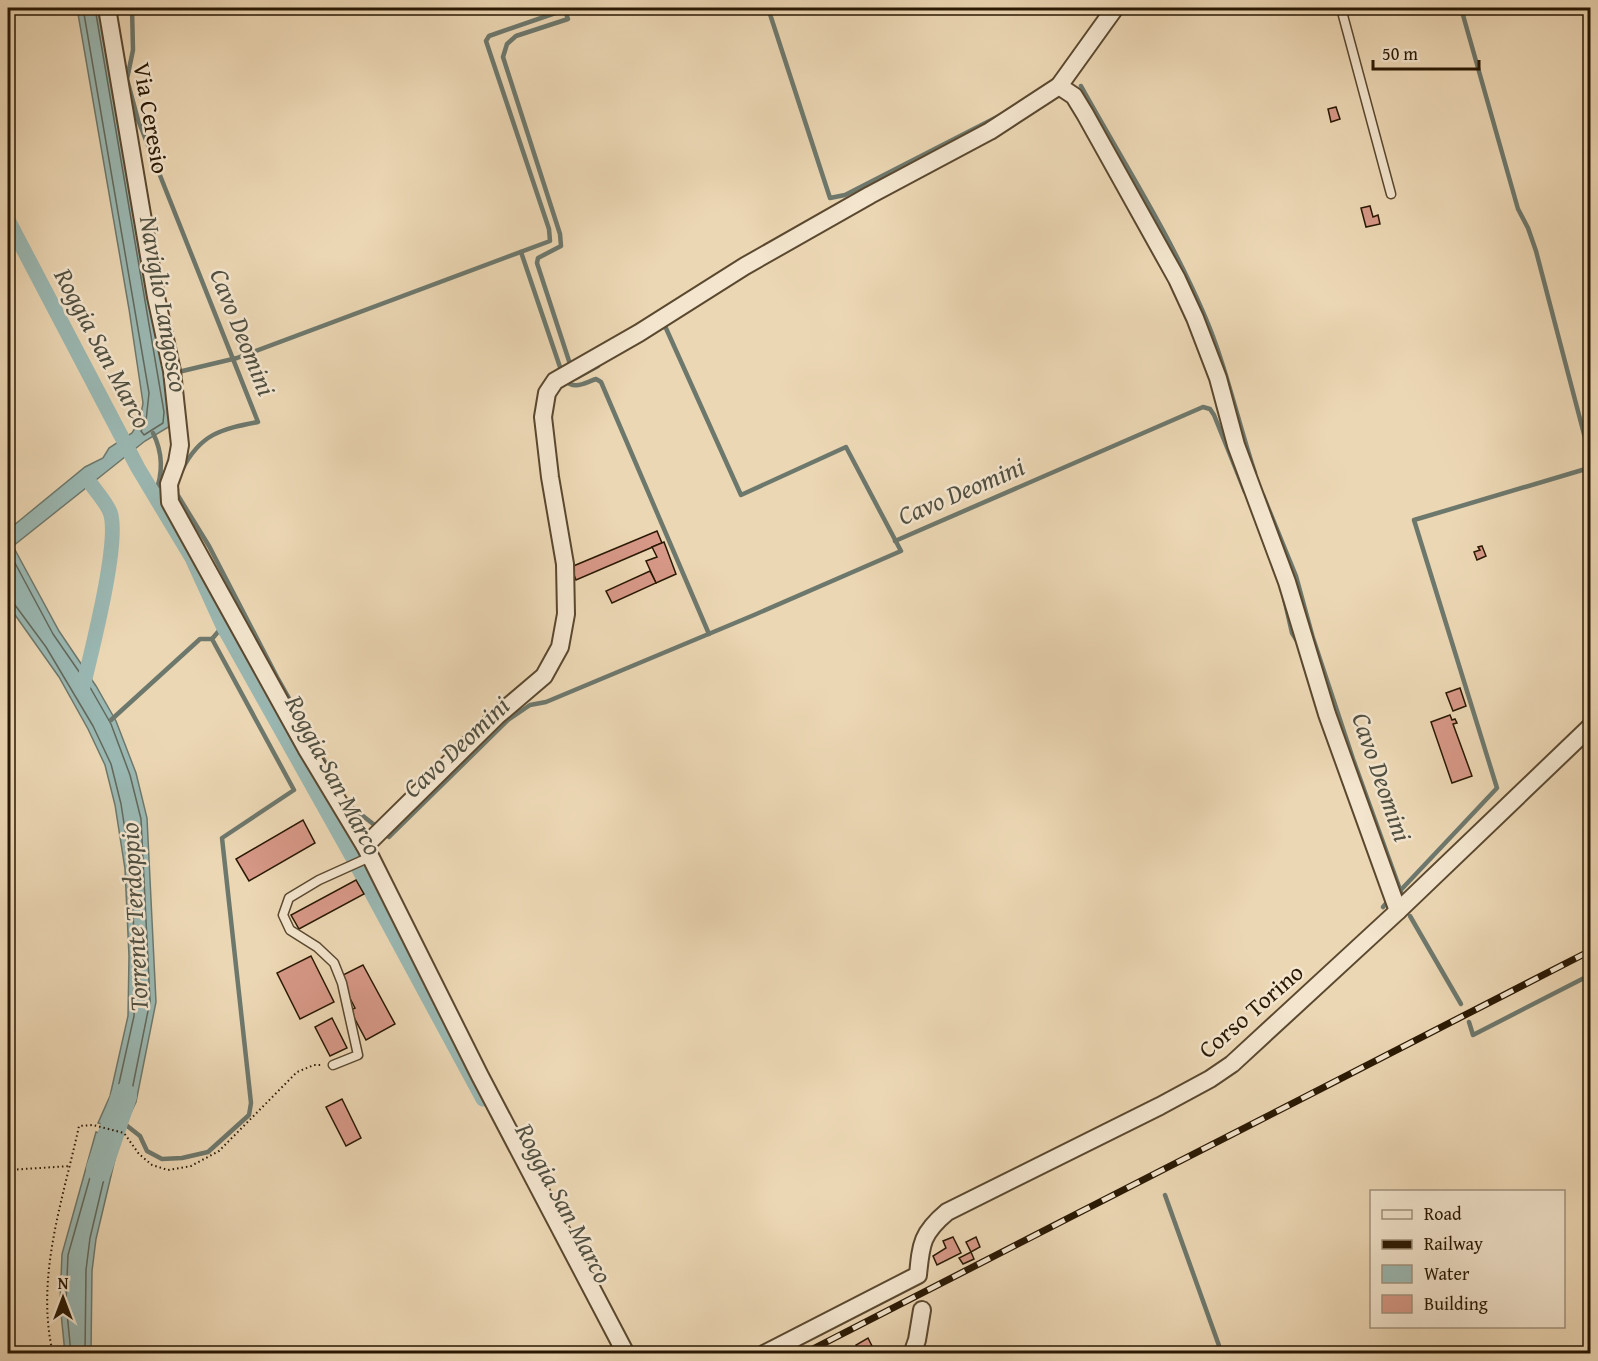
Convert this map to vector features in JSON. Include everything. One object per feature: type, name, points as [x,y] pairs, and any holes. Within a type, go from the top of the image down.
[{"type":"street","name":"Via Ceresio","points":[[107,8],[156,297],[172,375],[180,445],[169,484],[171,502],[365,855],[626,1353]]},
{"type":"street","points":[[365,855],[497,716],[544,676],[560,647],[566,614],[565,564],[549,477],[543,417],[547,393],[555,381],[639,333],[745,266],[870,195],[990,131],[1059,86],[1115,8]]},
{"type":"street","points":[[1059,86],[1074,96],[1085,114],[1177,279],[1196,318],[1218,378],[1236,445],[1287,582],[1326,714],[1398,911]]},
{"type":"street","name":"Corso Torino","points":[[764,1353],[918,1275],[921,1247],[931,1225],[947,1212],[1160,1106],[1210,1079],[1232,1064],[1398,911],[1590,727]]},
{"type":"street","points":[[912,1353],[917,1340],[922,1310]]},
{"type":"lane","points":[[1341,8],[1391,194]]},
{"type":"lane","points":[[333,1065],[358,1055],[342,983],[334,963],[317,947],[290,930],[283,915],[289,898],[365,855]]},
{"type":"path","points":[[53,1353],[47,1314],[48,1263],[80,1126],[93,1125],[124,1134],[139,1154],[152,1165],[168,1170],[191,1166],[219,1151],[297,1072],[314,1065],[333,1065]]},
{"type":"path","points":[[8,1170],[70,1166]]},
{"type":"water","points":[[77,8],[100,8],[165,371],[170,426],[145,441],[8,550],[8,530],[85,467],[103,458],[109,448],[132,433],[140,420],[143,403]]},
{"type":"water","points":[[14,548],[59,631],[96,686],[116,721],[136,773],[147,818],[156,1002],[136,1102],[123,1129],[98,1123],[110,1096],[128,1016],[129,956],[125,869],[115,805],[105,765],[88,729],[59,677],[8,605],[8,553]]},
{"type":"water","points":[[96,1132],[120,1138],[96,1239],[92,1271],[91,1353],[65,1353],[60,1303],[62,1254]]},
{"type":"building","points":[[1336,107],[1340,119],[1331,122],[1328,109]]},
{"type":"building","points":[[1370,206],[1373,217],[1378,215],[1380,224],[1366,227],[1361,208]]},
{"type":"building","points":[[657,531],[662,543],[576,580],[571,567]]},
{"type":"building","points":[[664,542],[676,574],[656,583],[646,561],[657,557],[652,547]]},
{"type":"building","points":[[1482,546],[1486,556],[1477,560],[1474,552],[1480,550],[1478,547]]},
{"type":"building","points":[[650,571],[656,583],[612,603],[606,591]]},
{"type":"building","points":[[1460,688],[1466,706],[1453,711],[1446,693]]},
{"type":"building","points":[[1450,715],[1457,723],[1453,724],[1472,776],[1452,783],[1431,722]]},
{"type":"building","points":[[303,820],[315,843],[249,881],[236,859]]},
{"type":"building","points":[[356,880],[364,894],[299,929],[291,915]]},
{"type":"building","points":[[311,956],[334,1002],[300,1019],[277,973]]},
{"type":"building","points":[[363,965],[395,1024],[366,1040],[350,1010],[355,1008],[339,977]]},
{"type":"building","points":[[332,1018],[347,1048],[330,1056],[315,1027]]},
{"type":"building","points":[[342,1099],[361,1138],[346,1146],[326,1107]]},
{"type":"building","points":[[953,1237],[961,1253],[937,1265],[933,1256],[946,1248],[943,1241]]},
{"type":"building","points":[[976,1237],[980,1247],[971,1252],[966,1242]]},
{"type":"building","points":[[971,1252],[974,1259],[963,1264],[959,1258]]},
{"type":"building","points":[[868,1338],[872,1346],[860,1353],[856,1345]]},
{"type":"waterway","name":"Cavo Deomini","points":[[132,8],[133,50],[127,79],[138,120],[258,422],[233,427],[213,435],[196,448],[182,470]]},
{"type":"waterway","points":[[564,8],[568,19],[516,36],[507,44],[503,57],[560,234],[561,246],[538,258],[537,263],[570,364]]},
{"type":"waterway","name":"Naviglio Langosco","points":[[174,373],[237,358],[550,241],[549,229],[486,41],[489,36],[570,8]]},
{"type":"waterway","points":[[768,8],[830,198],[845,195],[1001,115]]},
{"type":"waterway","points":[[1398,893],[1497,788],[1414,520],[1589,468],[1590,457],[1536,251],[1518,209],[1461,8]]},
{"type":"waterway","points":[[1081,86],[1160,225],[1190,283],[1225,372],[1255,473]]},
{"type":"waterway","name":"Roggia San Marco","points":[[8,220],[138,468],[192,558],[223,626],[353,858],[483,1099]]},
{"type":"waterway","points":[[521,252],[561,370]]},
{"type":"waterway","name":"Cavo Deomini","points":[[386,834],[389,837],[508,720],[530,705],[546,702],[901,551],[846,447],[741,495],[665,326],[661,328]]},
{"type":"waterway","points":[[575,376],[576,378],[598,366]]},
{"type":"waterway","points":[[564,379],[572,385],[596,379],[601,382],[709,634]]},
{"type":"waterway","name":"Cavo Deomini","points":[[895,541],[1203,407],[1210,409],[1214,415],[1245,492]]},
{"type":"waterway","points":[[153,433],[159,448],[161,464],[155,494]]},
{"type":"waterway","points":[[82,691],[108,572],[112,526],[108,508],[86,477]]},
{"type":"waterway","name":"Cavo Deomini","points":[[177,489],[177,494],[209,546],[277,677],[339,787]]},
{"type":"waterway","name":"Cavo Deomini","points":[[1263,495],[1296,576],[1313,638],[1353,759],[1402,895]]},
{"type":"waterway","name":"Cavo Deomini","points":[[1284,598],[1292,633],[1297,641]]},
{"type":"waterway","points":[[121,1121],[140,1136],[147,1151],[162,1159],[182,1158],[208,1152],[249,1115],[251,1103],[222,838],[294,790],[212,639],[223,626]]},
{"type":"waterway","points":[[111,720],[200,639],[212,639]]},
{"type":"waterway","name":"Cavo Deomini","points":[[349,805],[377,827]]},
{"type":"waterway","points":[[1383,907],[1389,900]]},
{"type":"waterway","name":"Cavo Deomini","points":[[1410,916],[1461,1004]]},
{"type":"waterway","name":"Cavo Deomini","points":[[1469,1022],[1473,1035],[1590,975]]},
{"type":"waterway","name":"Torrente Terdoppio","points":[[99,1169],[124,1096]]},
{"type":"waterway","points":[[1165,1195],[1222,1354]]},
{"type":"railway","points":[[803,1354],[1590,951]]}]
